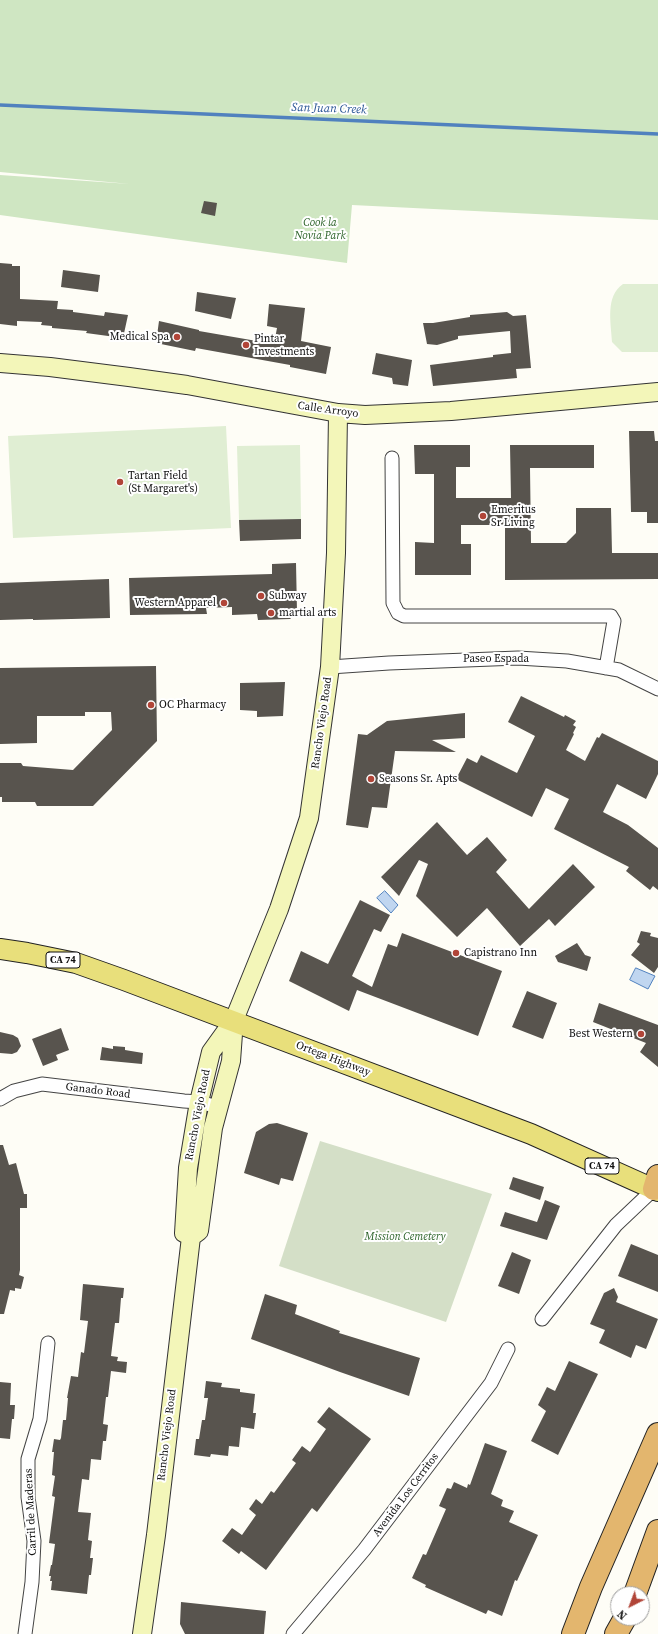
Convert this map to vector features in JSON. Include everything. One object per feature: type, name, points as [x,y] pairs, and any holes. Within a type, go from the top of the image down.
[{"type":"highway","points":[[573,1634],[658,1434]]},
{"type":"highway","points":[[639,1586],[658,1530]]},
{"type":"highway","points":[[641,1586],[658,1555]]},
{"type":"main road","name":"Calle Arroyo","points":[[0,363],[50,367],[187,385],[338,413],[368,415],[451,411],[658,392]]},
{"type":"main road","name":"Rancho Viejo Road","points":[[191,1237],[184,1234],[188,1168],[199,1102],[211,1052],[234,1020],[279,909],[309,818],[330,667],[336,553],[338,413]]},
{"type":"main road","name":"Ortega Highway","points":[[0,949],[27,952],[76,964],[234,1020],[531,1134],[657,1186]]},
{"type":"main road","name":"Rancho Viejo Road","points":[[142,1634],[156,1535],[191,1237],[199,1231],[213,1128],[231,1061],[234,1020]]},
{"type":"street","points":[[392,458],[393,602],[398,613],[404,616],[611,616],[614,621],[606,668]]},
{"type":"street","name":"Paseo Espada","points":[[330,667],[396,662],[518,658],[567,661],[619,670],[658,689]]},
{"type":"street","name":"Ganado Road","points":[[0,1099],[14,1091],[42,1084],[199,1102],[218,1107]]},
{"type":"street","points":[[542,1319],[616,1225],[657,1186]]},
{"type":"street","name":"Carril de Maderas","points":[[25,1634],[32,1582],[34,1542],[28,1497],[28,1459],[40,1419],[48,1343]]},
{"type":"street","name":"Avenida Los Cerritos","points":[[293,1634],[364,1550],[491,1383],[508,1349]]},
{"type":"green space","name":"Cook la Novia Park","points":[[0,0],[658,0],[658,220],[352,205],[347,263],[0,215],[0,175],[130,184],[0,172]]},
{"type":"green space","points":[[623,284],[658,284],[658,352],[622,352],[612,342],[610,318],[611,303],[617,289]]},
{"type":"green space","name":"Tartan Field (St Margaret's)","points":[[226,426],[231,528],[13,538],[8,436]]},
{"type":"green space","points":[[300,445],[301,519],[239,520],[237,446]]},
{"type":"green space","name":"Mission Cemetery","points":[[320,1141],[492,1194],[446,1322],[279,1266]]},
{"type":"water","points":[[385,891],[398,905],[391,913],[377,898]]},
{"type":"water","points":[[636,968],[655,976],[648,989],[630,980]]},
{"type":"building","points":[[204,201],[217,203],[215,216],[201,213]]},
{"type":"building","points":[[0,263],[20,266],[20,299],[58,301],[57,309],[73,310],[73,312],[104,316],[105,312],[128,315],[123,338],[86,333],[87,331],[52,328],[52,326],[41,325],[42,322],[17,321],[17,326],[0,324]]},
{"type":"building","points":[[63,270],[100,275],[98,292],[61,287]]},
{"type":"building","points":[[197,292],[236,298],[231,319],[195,311]]},
{"type":"building","points":[[269,304],[305,308],[301,341],[331,347],[326,374],[290,367],[290,365],[196,348],[195,351],[156,343],[159,321],[199,331],[274,344],[277,328],[267,326]]},
{"type":"building","points":[[507,312],[513,316],[526,315],[531,368],[516,369],[517,378],[433,386],[430,365],[493,357],[493,355],[511,353],[510,331],[458,336],[458,339],[437,345],[427,344],[423,323],[433,323],[470,317],[470,315]]},
{"type":"building","points":[[376,353],[412,360],[408,386],[393,384],[392,378],[372,374]]},
{"type":"building","points":[[629,431],[654,431],[655,441],[658,441],[658,523],[647,523],[647,512],[631,512]]},
{"type":"building","name":"Emeritus Sr Living","points":[[414,445],[470,445],[470,467],[456,467],[456,498],[511,498],[510,445],[594,445],[594,468],[530,468],[531,543],[566,543],[576,533],[576,508],[611,508],[612,553],[658,553],[658,579],[505,580],[505,525],[461,525],[461,544],[471,544],[471,575],[415,575],[415,542],[434,543],[434,474],[415,474]]},
{"type":"building","points":[[301,519],[301,539],[240,541],[239,520]]},
{"type":"building","points":[[296,563],[297,612],[290,619],[258,620],[257,614],[232,615],[232,607],[206,608],[207,614],[130,615],[129,578],[272,574],[272,564]]},
{"type":"building","points":[[109,579],[110,618],[0,620],[0,583]]},
{"type":"building","points":[[156,666],[157,741],[93,806],[37,806],[35,802],[2,802],[2,797],[0,797],[0,763],[21,763],[23,766],[73,770],[112,730],[111,712],[85,712],[85,716],[37,716],[37,743],[0,744],[0,668]]},
{"type":"building","points":[[285,682],[283,716],[257,717],[257,711],[240,710],[240,683]]},
{"type":"building","points":[[521,696],[564,717],[565,715],[576,721],[573,725],[576,727],[573,733],[574,734],[566,750],[585,761],[597,737],[599,738],[602,733],[658,761],[658,774],[646,799],[617,784],[603,812],[628,825],[658,848],[658,890],[653,886],[650,890],[626,871],[629,867],[554,829],[569,799],[546,788],[532,817],[456,779],[467,758],[477,763],[481,755],[517,773],[535,736],[508,722]]},
{"type":"building","name":"Seasons Sr. Apts","points":[[465,713],[465,738],[432,740],[456,752],[395,751],[387,808],[372,807],[368,828],[346,825],[358,734],[367,735],[387,721]]},
{"type":"building","points":[[437,822],[467,855],[487,837],[507,860],[496,872],[529,909],[573,864],[595,887],[555,926],[549,919],[520,946],[487,908],[457,937],[416,896],[428,864],[419,860],[399,896],[381,877]]},
{"type":"building","name":"Capistrano Inn","points":[[360,900],[390,915],[381,932],[374,929],[352,976],[372,987],[388,944],[397,947],[402,933],[502,971],[478,1036],[357,990],[349,1011],[289,981],[301,951],[328,964]]},
{"type":"building","points":[[641,931],[651,933],[650,936],[658,938],[658,967],[654,973],[631,955],[640,944],[637,942]]},
{"type":"building","points":[[577,943],[585,955],[591,957],[587,971],[558,962],[555,956]]},
{"type":"building","points":[[527,991],[557,1003],[543,1039],[512,1027]]},
{"type":"building","name":"Best Western","points":[[599,1003],[658,1025],[658,1067],[640,1052],[646,1043],[593,1022]]},
{"type":"building","points":[[61,1028],[69,1050],[56,1055],[58,1060],[43,1066],[32,1039]]},
{"type":"building","points":[[0,1032],[13,1035],[18,1038],[21,1046],[17,1052],[12,1054],[0,1053]]},
{"type":"building","points":[[113,1046],[125,1047],[125,1050],[143,1053],[142,1064],[100,1060],[102,1047],[113,1049]]},
{"type":"building","points":[[277,1123],[308,1133],[293,1181],[281,1178],[279,1185],[244,1173],[256,1132],[269,1124]]},
{"type":"building","points":[[0,1145],[3,1145],[9,1165],[16,1163],[24,1194],[27,1194],[27,1208],[20,1208],[19,1275],[24,1277],[21,1289],[15,1288],[15,1291],[10,1290],[4,1314],[0,1314]]},
{"type":"building","points":[[513,1177],[544,1187],[540,1200],[509,1189]]},
{"type":"building","points":[[545,1200],[560,1206],[547,1240],[500,1226],[505,1212],[537,1222]]},
{"type":"building","points":[[631,1244],[658,1255],[658,1292],[618,1276]]},
{"type":"building","points":[[512,1252],[531,1260],[519,1294],[498,1286]]},
{"type":"building","points":[[83,1284],[124,1288],[123,1298],[121,1298],[119,1323],[115,1323],[111,1356],[118,1357],[117,1361],[127,1362],[126,1373],[111,1371],[103,1424],[108,1425],[106,1441],[103,1441],[101,1460],[91,1459],[89,1480],[82,1479],[78,1512],[91,1513],[88,1540],[92,1541],[90,1558],[93,1558],[87,1594],[51,1590],[52,1581],[50,1581],[51,1576],[49,1576],[55,1544],[49,1543],[55,1497],[52,1496],[55,1476],[52,1475],[54,1452],[52,1452],[54,1439],[60,1440],[63,1420],[66,1420],[67,1398],[71,1376],[78,1377],[81,1352],[84,1353],[88,1321],[80,1320]]},
{"type":"building","points":[[614,1288],[618,1297],[616,1302],[658,1319],[646,1349],[636,1345],[631,1358],[599,1343],[605,1330],[590,1324],[604,1293]]},
{"type":"building","points":[[265,1294],[297,1305],[295,1314],[340,1331],[339,1333],[420,1358],[409,1396],[251,1339]]},
{"type":"building","points":[[569,1361],[598,1374],[558,1455],[531,1441],[546,1411],[538,1405],[547,1387],[555,1391]]},
{"type":"building","points":[[206,1381],[222,1383],[221,1387],[240,1389],[240,1392],[255,1394],[253,1413],[256,1413],[254,1429],[241,1427],[239,1447],[229,1446],[228,1456],[211,1454],[210,1457],[194,1455],[196,1439],[199,1439],[202,1420],[205,1420],[208,1398],[204,1398]]},
{"type":"building","points":[[0,1382],[11,1383],[10,1405],[15,1405],[10,1439],[0,1438]]},
{"type":"building","points":[[329,1407],[371,1439],[317,1512],[312,1508],[266,1570],[241,1551],[239,1554],[222,1541],[232,1528],[242,1535],[256,1515],[249,1509],[256,1499],[262,1504],[271,1491],[274,1493],[296,1463],[292,1460],[302,1446],[310,1452],[326,1429],[317,1422]]},
{"type":"building","points":[[485,1443],[507,1451],[491,1494],[503,1500],[501,1506],[514,1511],[509,1522],[538,1535],[517,1581],[515,1580],[502,1616],[488,1610],[486,1614],[425,1587],[426,1585],[412,1578],[423,1554],[426,1555],[446,1509],[439,1506],[447,1488],[451,1489],[454,1482],[467,1488],[468,1484],[470,1485]]},
{"type":"building","points":[[181,1602],[266,1611],[264,1634],[185,1634],[180,1624]]},
{"type":"waterway","name":"San Juan Creek","points":[[0,105],[658,134]]},
{"type":"place","name":"Medical Spa","points":[[177,337]]},
{"type":"place","name":"Pintar Investments","points":[[246,345]]},
{"type":"place","name":"Tartan Field (St Margaret's)","points":[[120,482]]},
{"type":"place","name":"Emeritus Sr Living","points":[[483,516]]},
{"type":"place","name":"Subway","points":[[261,596]]},
{"type":"place","name":"Western Apparel","points":[[224,603]]},
{"type":"place","name":"martial arts","points":[[271,613]]},
{"type":"place","name":"OC Pharmacy","points":[[151,705]]},
{"type":"place","name":"Seasons Sr. Apts","points":[[371,779]]},
{"type":"place","name":"Capistrano Inn","points":[[456,953]]},
{"type":"place","name":"Best Western","points":[[641,1034]]}]
